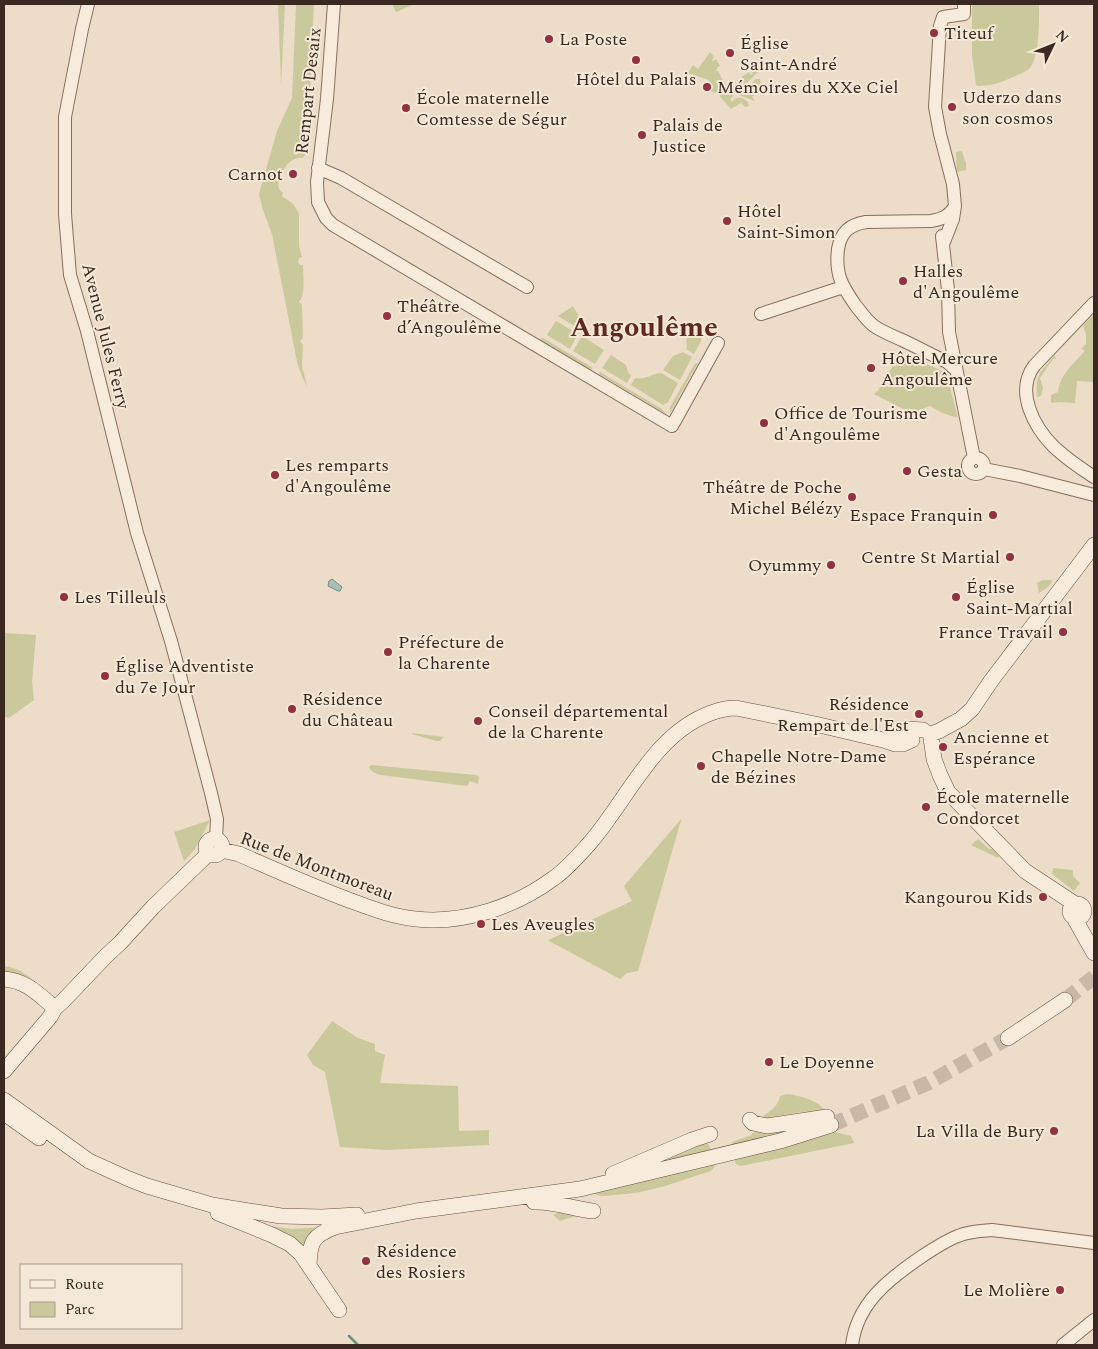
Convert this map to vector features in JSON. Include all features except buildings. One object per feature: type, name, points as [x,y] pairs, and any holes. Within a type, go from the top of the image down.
[{"type":"main road","name":"Rue de Montmoreau","points":[[215,847],[239,854],[342,898],[385,913],[415,919],[432,920],[458,918],[504,906],[525,897],[566,868],[590,843],[668,740],[678,730],[702,717],[724,709],[736,708],[815,724],[895,744],[906,743],[920,736],[939,732],[961,719],[972,709],[1094,544]]},
{"type":"main road","points":[[920,736],[934,759],[948,792],[1026,871],[1052,890],[1075,912],[1090,947]]},
{"type":"main road","points":[[4,1071],[50,1017],[55,1008],[215,847]]},
{"type":"main road","points":[[4,979],[22,983],[34,990],[55,1008]]},
{"type":"main road","points":[[1008,1038],[1064,1000]]},
{"type":"main road","points":[[4,1100],[89,1160]]},
{"type":"main road","points":[[4,1106],[41,1132],[89,1160],[148,1186],[212,1205],[281,1216],[322,1217],[416,1211]]},
{"type":"main road","points":[[4,1114],[48,1144],[96,1172],[152,1195],[218,1213],[290,1244],[309,1266],[339,1310]]},
{"type":"main road","points":[[218,1213],[288,1222],[337,1221],[580,1189],[780,1141],[829,1121],[768,1126],[753,1123],[750,1120]]},
{"type":"main road","points":[[444,1207],[602,1178],[710,1134]]},
{"type":"main road","points":[[444,1207],[545,1202],[593,1211]]},
{"type":"main road","points":[[309,1266],[312,1243],[322,1232],[335,1227],[416,1211]]},
{"type":"street","name":"Avenue Jules Ferry","points":[[88,4],[65,117],[64,214],[70,275],[87,331],[138,533],[171,641],[217,819],[215,847]]},
{"type":"street","name":"Rempart Desaix","points":[[334,4],[327,99],[317,182],[318,202],[326,218],[333,225],[672,426],[718,343]]},
{"type":"street","points":[[944,242],[953,219],[955,206],[954,184],[940,134],[935,107],[940,26],[943,16],[964,9]]},
{"type":"street","points":[[318,168],[341,178],[527,287]]},
{"type":"street","points":[[955,206],[942,219],[855,224],[843,235],[839,244],[837,259],[843,287],[863,315],[876,327],[947,362],[956,370]]},
{"type":"street","points":[[931,220],[941,229],[944,242],[949,332],[974,458],[981,459],[984,468],[1094,495]]},
{"type":"street","points":[[761,314],[843,287]]},
{"type":"street","points":[[1094,304],[1034,366],[1028,376],[1026,392],[1030,410],[1042,432],[1064,456],[1094,477]]},
{"type":"street","points":[[929,353],[940,348],[949,332]]},
{"type":"street","points":[[852,1345],[860,1319],[876,1292],[908,1266],[959,1235],[992,1230],[1094,1243]]},
{"type":"street","points":[[1063,1345],[1094,1320]]},
{"type":"green space","points":[[278,4],[285,4],[281,86]]},
{"type":"green space","points":[[296,4],[314,4],[307,151],[303,158],[294,159],[288,164],[279,178],[278,185],[283,193],[282,196],[293,204],[299,214],[299,246],[302,257],[299,258],[298,262],[300,265],[303,265],[304,284],[303,294],[299,302],[302,305],[303,338],[300,341],[303,345],[302,366],[307,386],[298,364],[272,234],[259,194],[277,131],[292,98]]},
{"type":"green space","points":[[392,4],[415,4],[396,12]]},
{"type":"green space","points":[[972,4],[1039,4],[1037,48],[1033,64],[1029,69],[999,83],[976,85],[972,54]]},
{"type":"green space","points":[[710,52],[714,57],[712,60],[716,59],[720,66],[716,71],[718,71],[727,87],[729,86],[733,91],[744,84],[742,77],[749,72],[751,75],[753,74],[751,71],[756,67],[759,68],[760,65],[761,68],[754,76],[730,99],[732,102],[736,98],[742,98],[747,101],[749,106],[745,107],[741,103],[731,109],[718,94],[706,89],[709,80],[688,73],[693,65],[698,69]]},
{"type":"green space","points":[[756,79],[760,79],[762,88],[752,97],[755,101],[739,95],[745,89],[748,89]]},
{"type":"green space","points":[[962,151],[966,162],[966,170],[957,172],[956,152]]},
{"type":"green space","points":[[573,306],[582,321],[581,330],[558,316]]},
{"type":"green space","points":[[1094,314],[1094,382],[1077,381],[1075,403],[1051,403],[1051,395],[1058,392],[1064,375],[1084,352],[1081,349],[1086,344],[1086,334],[1083,326]]},
{"type":"green space","points":[[556,321],[578,334],[570,349],[547,335]]},
{"type":"green space","points":[[692,330],[701,335],[701,341],[694,354],[686,349],[686,340]]},
{"type":"green space","points":[[582,336],[604,350],[595,364],[573,351]]},
{"type":"green space","points":[[543,338],[593,368],[591,370],[540,340]]},
{"type":"green space","points":[[683,352],[692,357],[680,380],[663,370],[673,356]]},
{"type":"green space","points":[[901,352],[940,370],[947,376],[958,418],[942,413],[930,406],[911,413],[874,394],[878,391]]},
{"type":"green space","points":[[611,355],[626,365],[631,376],[627,383],[602,368]]},
{"type":"green space","points":[[1055,355],[1056,359],[1053,359],[1040,378],[1043,388],[1041,396],[1037,397],[1037,383],[1040,373]]},
{"type":"green space","points":[[697,363],[670,413],[670,407],[694,365]]},
{"type":"green space","points":[[600,372],[662,409],[666,414],[599,374]]},
{"type":"green space","points":[[661,373],[678,383],[668,402],[663,405],[631,385],[635,378]]},
{"type":"green space","points":[[1042,580],[1051,580],[1052,582],[1039,593],[1037,583]]},
{"type":"green space","points":[[4,633],[36,635],[32,682],[34,700],[9,718],[4,717]]},
{"type":"green space","points":[[412,733],[444,737],[440,741],[436,741]]},
{"type":"green space","points":[[371,765],[476,775],[479,777],[478,784],[470,781],[467,786],[381,775],[371,770],[369,767]]},
{"type":"green space","points":[[681,819],[638,971],[627,973],[620,979],[548,940],[632,901],[624,886]]},
{"type":"green space","points":[[210,820],[195,849],[184,861],[174,832]]},
{"type":"green space","points":[[978,839],[989,849],[992,849],[999,856],[998,858],[971,845]]},
{"type":"green space","points":[[1053,868],[1073,870],[1073,876],[1080,883],[1074,891],[1052,874]]},
{"type":"green space","points":[[4,966],[21,971],[43,989],[4,974]]},
{"type":"green space","points":[[332,1021],[358,1038],[375,1044],[375,1051],[385,1055],[380,1083],[458,1086],[459,1131],[489,1130],[489,1145],[387,1150],[340,1147],[325,1072],[313,1065],[307,1055]]},
{"type":"green space","points":[[787,1094],[813,1101],[824,1110],[764,1119],[762,1117],[775,1106],[780,1096]]},
{"type":"green space","points":[[810,1125],[732,1148],[732,1142],[752,1135],[752,1133],[785,1126]]},
{"type":"green space","points":[[835,1132],[851,1136],[854,1143],[741,1166],[735,1162],[735,1159]]},
{"type":"green space","points":[[703,1141],[709,1145],[711,1152],[623,1174]]},
{"type":"green space","points":[[714,1163],[715,1166],[711,1171],[651,1190],[606,1196],[595,1194],[596,1192]]},
{"type":"green space","points":[[563,1211],[585,1213],[560,1221],[553,1215]]},
{"type":"green space","points":[[263,1225],[292,1229],[323,1227],[306,1238],[306,1252]]},
{"type":"shaded area","points":[[332,579],[342,587],[340,591],[328,586],[329,581]]},
{"type":"waterway","points":[[349,1336],[358,1345]]},
{"type":"tunnel","points":[[1065,1000],[1094,977]]},
{"type":"tunnel","points":[[831,1125],[928,1083],[1008,1038]]},
{"type":"place","name":"Titeuf","points":[[934,33]]},
{"type":"place","name":"La Poste","points":[[549,39]]},
{"type":"place","name":"Église Saint-André","points":[[730,53]]},
{"type":"place","name":"Hôtel du Palais","points":[[636,60]]},
{"type":"place","name":"Mémoires du XXe Ciel","points":[[707,87]]},
{"type":"place","name":"Uderzo dans son cosmos","points":[[952,107]]},
{"type":"place","name":"École maternelle Comtesse de Ségur","points":[[406,108]]},
{"type":"place","name":"Palais de Justice","points":[[642,135]]},
{"type":"place","name":"Carnot","points":[[293,174]]},
{"type":"place","name":"Hôtel Saint-Simon","points":[[727,221]]},
{"type":"place","name":"Halles d'Angoulême","points":[[903,281]]},
{"type":"place","name":"Théâtre d’Angoulême","points":[[387,316]]},
{"type":"place","name":"Hôtel Mercure Angoulême","points":[[871,368]]},
{"type":"place","name":"Office de Tourisme d'Angoulême","points":[[764,423]]},
{"type":"place","name":"Gesta","points":[[907,471]]},
{"type":"place","name":"Les remparts d'Angoulême","points":[[275,475]]},
{"type":"place","name":"Théâtre de Poche Michel Bélézy","points":[[852,497]]},
{"type":"place","name":"Espace Franquin","points":[[993,515]]},
{"type":"place","name":"Centre St Martial","points":[[1010,557]]},
{"type":"place","name":"Oyummy","points":[[831,565]]},
{"type":"place","name":"Les Tilleuls","points":[[64,597]]},
{"type":"place","name":"Église Saint-Martial","points":[[956,597]]},
{"type":"place","name":"France Travail","points":[[1063,632]]},
{"type":"place","name":"Préfecture de la Charente","points":[[388,652]]},
{"type":"place","name":"Église Adventiste du 7e Jour","points":[[105,676]]},
{"type":"place","name":"Résidence du Château","points":[[292,709]]},
{"type":"place","name":"Résidence Rempart de l'Est","points":[[919,714]]},
{"type":"place","name":"Conseil départemental de la Charente","points":[[478,721]]},
{"type":"place","name":"Ancienne et Espérance","points":[[943,747]]},
{"type":"place","name":"Chapelle Notre-Dame de Bézines","points":[[701,766]]},
{"type":"place","name":"École maternelle Condorcet","points":[[926,807]]},
{"type":"place","name":"Kangourou Kids","points":[[1043,897]]},
{"type":"place","name":"Les Aveugles","points":[[481,924]]},
{"type":"place","name":"Le Doyenne","points":[[769,1062]]},
{"type":"place","name":"La Villa de Bury","points":[[1054,1131]]},
{"type":"place","name":"Résidence des Rosiers","points":[[366,1261]]},
{"type":"place","name":"Le Molière","points":[[1060,1290]]},
{"type":"district","name":"Angoulême","points":[[644,326]]}]
